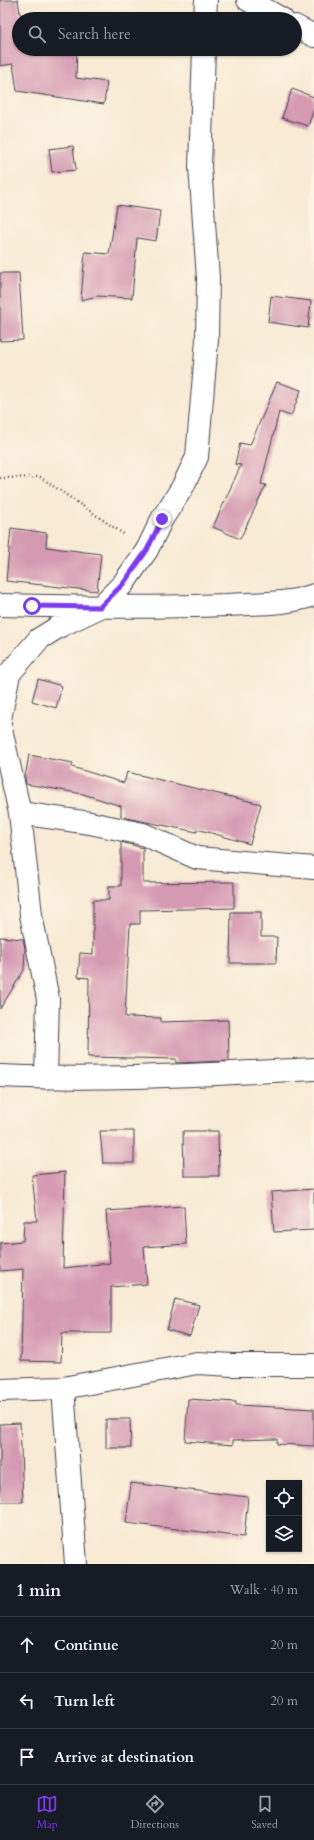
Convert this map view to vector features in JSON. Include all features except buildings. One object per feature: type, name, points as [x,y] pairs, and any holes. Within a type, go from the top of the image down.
[{"type":"street","points":[[205,12],[206,0]]},
{"type":"street","points":[[248,0],[269,12]]},
{"type":"street","points":[[302,30],[314,36]]},
{"type":"street","points":[[0,719],[9,674],[39,640],[60,626],[100,607],[123,584],[147,550],[162,519],[182,488],[197,457],[207,340],[208,278],[200,167],[204,56]]},
{"type":"street","points":[[0,605],[100,607],[214,605],[296,601],[314,594]]},
{"type":"street","points":[[0,726],[20,813],[31,915],[48,999],[46,1078]]},
{"type":"street","points":[[20,813],[90,823],[143,834],[197,858],[314,868]]},
{"type":"street","points":[[0,1076],[46,1078],[184,1076],[314,1069]]},
{"type":"street","points":[[0,1390],[63,1388],[197,1363],[233,1365],[314,1364]]},
{"type":"street","points":[[63,1388],[76,1564]]},
{"type":"path","points":[[0,478],[40,477],[147,550]]},
{"type":"route","points":[[32,606],[100,607],[123,584],[147,550],[162,519]]}]
